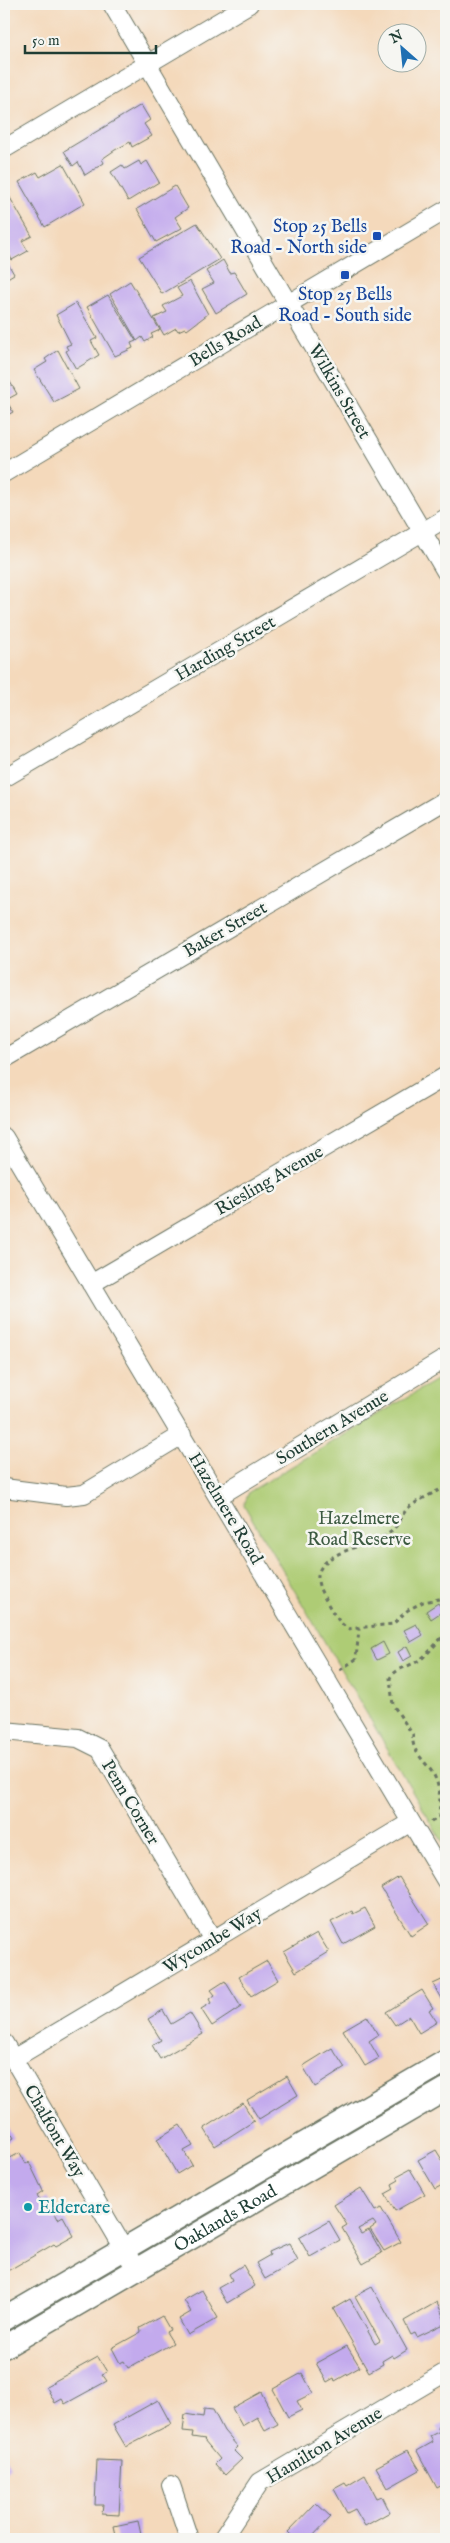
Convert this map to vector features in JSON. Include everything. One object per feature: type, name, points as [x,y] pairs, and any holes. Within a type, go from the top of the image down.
[{"type":"main road","name":"Oaklands Road","points":[[4,2319],[443,2070]]},
{"type":"main road","name":"Oaklands Road","points":[[4,2347],[446,2089]]},
{"type":"street","name":"Wilkins Street","points":[[112,4],[446,572]]},
{"type":"street","points":[[4,149],[249,4]]},
{"type":"street","name":"Bells Road","points":[[4,472],[446,210]]},
{"type":"street","name":"Harding Street","points":[[4,778],[446,518]]},
{"type":"street","name":"Baker Street","points":[[4,1059],[446,800]]},
{"type":"street","name":"Riesling Avenue","points":[[91,1284],[446,1076]]},
{"type":"street","name":"Hazelmere Road","points":[[4,1137],[446,1881]]},
{"type":"street","name":"Southern Avenue","points":[[219,1496],[446,1358]]},
{"type":"street","points":[[4,1488],[66,1496],[84,1494],[182,1435]]},
{"type":"street","name":"Penn Corner","points":[[4,1731],[78,1738],[100,1749],[213,1940]]},
{"type":"street","name":"Wycombe Way","points":[[13,2059],[213,1940],[414,1826]]},
{"type":"street","name":"Chalfont Way","points":[[4,2043],[137,2271]]},
{"type":"street","name":"Hamilton Avenue","points":[[222,2539],[260,2482],[446,2372]]},
{"type":"street","points":[[171,2485],[188,2539]]},
{"type":"path","points":[[446,1486],[407,1509],[402,1521],[388,1534],[340,1552],[322,1568],[319,1584],[336,1618],[348,1629],[359,1630],[393,1624],[408,1610],[423,1602],[439,1599],[446,1601]]},
{"type":"path","points":[[326,1678],[356,1658],[359,1630]]},
{"type":"path","points":[[414,1826],[439,1817],[440,1808],[436,1779],[416,1752],[412,1743],[413,1735],[393,1705],[390,1678],[397,1669],[410,1666],[423,1658],[446,1633]]},
{"type":"path","points":[[440,1808],[446,1811]]},
{"type":"green space","name":"Hazelmere Road Reserve","points":[[446,1374],[446,1848],[244,1505],[249,1492]]},
{"type":"building","points":[[141,105],[150,120],[144,124],[152,136],[132,147],[130,142],[115,150],[102,159],[104,163],[85,175],[78,162],[73,166],[64,151]]},
{"type":"building","points":[[139,161],[141,165],[147,161],[159,182],[128,201],[111,172],[122,165],[125,169]]},
{"type":"building","points":[[63,164],[85,203],[45,227],[19,182],[37,172],[40,177]]},
{"type":"building","points":[[175,186],[188,208],[175,217],[182,228],[156,242],[137,209]]},
{"type":"building","points":[[5,189],[32,236],[22,241],[28,251],[12,260],[4,245]]},
{"type":"building","points":[[197,223],[220,259],[162,294],[139,257]]},
{"type":"building","points":[[4,257],[14,274],[4,280]]},
{"type":"building","points":[[223,260],[230,273],[234,272],[247,294],[216,313],[202,289],[214,283],[206,271]]},
{"type":"building","points":[[130,281],[160,330],[151,334],[153,337],[145,342],[142,337],[137,341],[110,294]]},
{"type":"building","points":[[190,281],[208,314],[187,330],[185,328],[178,331],[176,328],[164,335],[154,318],[167,312],[163,306],[182,296],[177,288]]},
{"type":"building","points":[[108,295],[136,341],[131,343],[133,348],[115,356],[87,307]]},
{"type":"building","points":[[76,303],[97,338],[91,341],[99,355],[76,369],[66,351],[68,350],[66,346],[71,344],[56,315]]},
{"type":"building","points":[[58,350],[79,389],[54,402],[34,370],[47,362],[45,359]]},
{"type":"building","points":[[9,380],[17,394],[6,400],[13,412],[4,417],[4,382]]},
{"type":"building","points":[[438,1603],[443,1611],[431,1619],[426,1611]]},
{"type":"building","points":[[416,1624],[423,1635],[411,1642],[404,1630]]},
{"type":"building","points":[[383,1642],[389,1654],[377,1660],[371,1649]]},
{"type":"building","points":[[407,1646],[412,1656],[403,1661],[398,1652]]},
{"type":"building","points":[[399,1877],[429,1924],[411,1936],[381,1888]]},
{"type":"building","points":[[365,1908],[375,1926],[343,1944],[331,1922],[352,1911],[353,1914]]},
{"type":"building","points":[[317,1933],[329,1952],[296,1972],[284,1952]]},
{"type":"building","points":[[267,1961],[278,1980],[251,1996],[239,1977]]},
{"type":"building","points":[[446,1978],[446,2008],[433,1984]]},
{"type":"building","points":[[225,1981],[241,2007],[212,2026],[201,2009],[211,2003],[209,1999],[215,1995],[211,1990]]},
{"type":"building","points":[[422,1990],[433,2008],[429,2010],[437,2022],[419,2033],[409,2016],[395,2025],[386,2012]]},
{"type":"building","points":[[163,2010],[171,2024],[190,2013],[203,2034],[160,2059],[152,2045],[161,2040],[148,2019]]},
{"type":"building","points":[[367,2016],[378,2035],[369,2041],[379,2058],[365,2066],[343,2030]]},
{"type":"building","points":[[332,2048],[345,2068],[315,2087],[303,2066]]},
{"type":"building","points":[[287,2076],[298,2095],[259,2119],[247,2100]]},
{"type":"building","points":[[243,2103],[254,2121],[215,2146],[204,2128]]},
{"type":"building","points":[[4,2124],[14,2138],[4,2144]]},
{"type":"building","points":[[180,2125],[193,2146],[184,2151],[192,2165],[177,2174],[157,2139]]},
{"type":"building","name":"Eldercare","points":[[4,2146],[10,2158],[20,2153],[26,2164],[29,2162],[43,2191],[37,2195],[41,2202],[47,2198],[58,2219],[63,2216],[74,2236],[56,2246],[54,2244],[4,2273],[4,2221],[8,2219],[4,2211]]},
{"type":"building","points":[[436,2150],[444,2163],[446,2162],[446,2183],[435,2189],[418,2160]]},
{"type":"building","points":[[410,2169],[425,2194],[395,2211],[385,2194],[394,2189],[392,2184],[399,2180],[397,2176]]},
{"type":"building","points":[[361,2188],[375,2211],[381,2208],[401,2242],[384,2251],[370,2229],[376,2225],[373,2221],[358,2229],[361,2234],[369,2230],[382,2253],[363,2264],[342,2228],[347,2225],[334,2205]]},
{"type":"building","points":[[329,2221],[340,2240],[310,2257],[299,2238]]},
{"type":"building","points":[[289,2243],[298,2260],[265,2279],[256,2263],[270,2255],[269,2252]]},
{"type":"building","points":[[243,2265],[255,2286],[227,2303],[218,2288],[232,2280],[229,2274]]},
{"type":"building","points":[[372,2287],[407,2350],[394,2358],[392,2355],[382,2361],[383,2364],[369,2372],[333,2309],[350,2299],[375,2344],[380,2341],[355,2296]]},
{"type":"building","points":[[202,2290],[218,2318],[188,2335],[179,2319],[191,2312],[184,2300]]},
{"type":"building","points":[[437,2302],[446,2323],[417,2337],[415,2333],[411,2335],[404,2321]]},
{"type":"building","points":[[162,2316],[170,2330],[166,2332],[173,2343],[128,2368],[124,2361],[120,2363],[112,2348],[141,2332],[140,2328]]},
{"type":"building","points":[[347,2346],[360,2367],[335,2381],[334,2378],[327,2382],[316,2363]]},
{"type":"building","points":[[98,2357],[107,2372],[102,2374],[107,2381],[65,2404],[62,2399],[55,2403],[46,2386]]},
{"type":"building","points":[[302,2373],[313,2393],[297,2401],[302,2410],[288,2417],[273,2389]]},
{"type":"building","points":[[261,2392],[278,2424],[265,2431],[257,2417],[242,2426],[232,2408]]},
{"type":"building","points":[[158,2400],[171,2424],[126,2447],[113,2425]]},
{"type":"building","points":[[204,2409],[213,2410],[224,2431],[238,2447],[234,2451],[242,2459],[225,2475],[215,2464],[220,2459],[205,2439],[192,2437],[193,2432],[183,2431],[185,2414],[203,2417]]},
{"type":"building","points":[[446,2423],[446,2483],[437,2488],[417,2451],[433,2442],[430,2436],[440,2431],[437,2427]]},
{"type":"building","points":[[408,2450],[420,2470],[388,2488],[376,2467]]},
{"type":"building","points":[[4,2452],[10,2467],[4,2476]]},
{"type":"building","points":[[97,2460],[122,2461],[119,2515],[102,2514],[103,2505],[95,2505]]},
{"type":"building","points":[[365,2475],[377,2498],[382,2496],[390,2512],[365,2526],[355,2509],[347,2513],[334,2489],[345,2483],[347,2486]]},
{"type":"building","points":[[316,2503],[331,2517],[310,2539],[295,2539],[288,2532]]},
{"type":"building","points":[[138,2521],[142,2539],[117,2539],[114,2526]]},
{"type":"place","name":"Stop 25 Bells Road - North side","points":[[377,236]]},
{"type":"place","name":"Stop 25 Bells Road - South side","points":[[345,275]]},
{"type":"place","name":"Eldercare","points":[[28,2207]]}]
